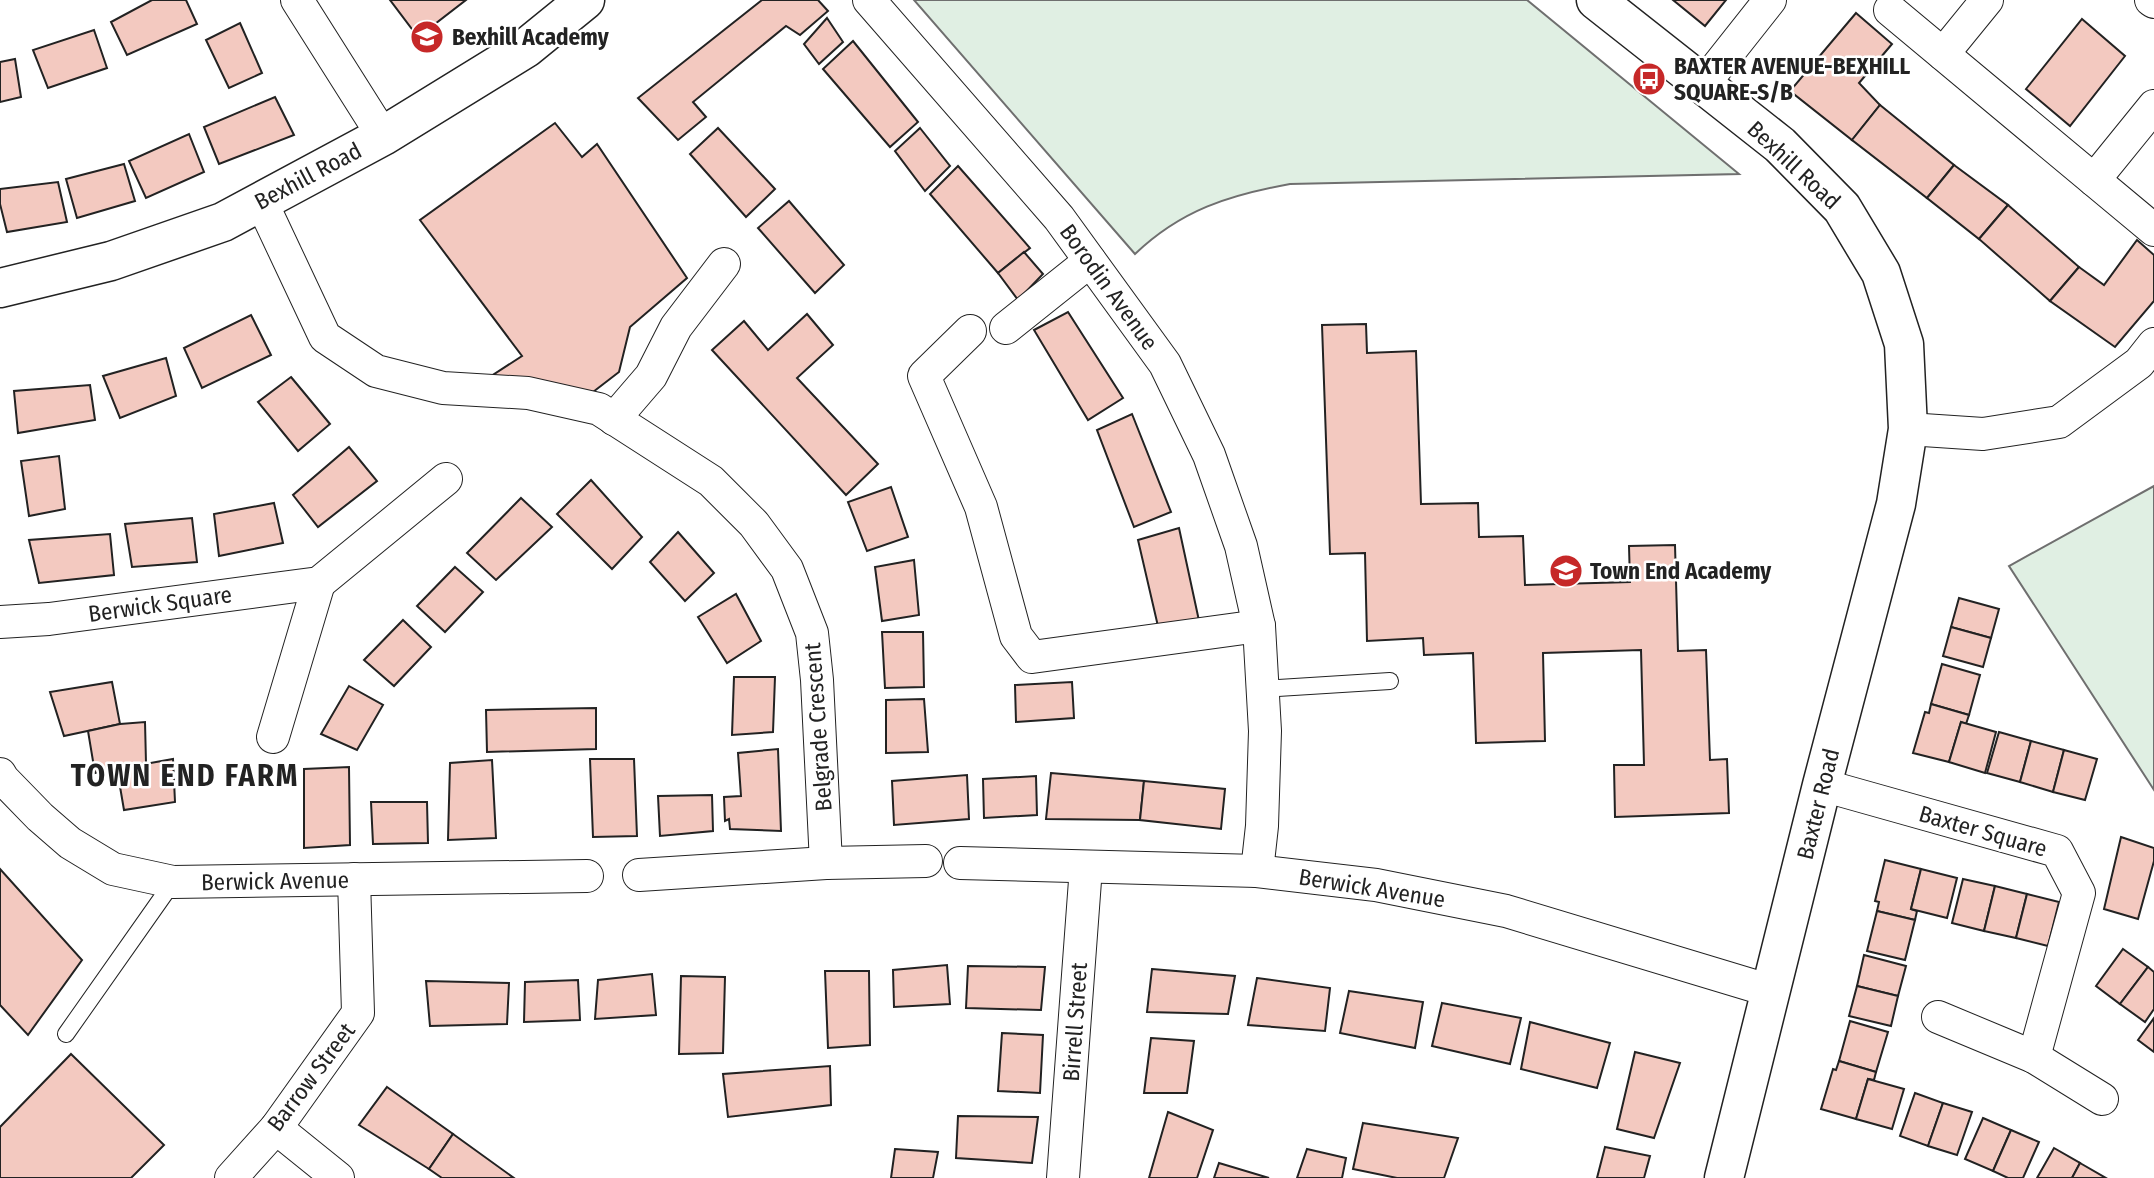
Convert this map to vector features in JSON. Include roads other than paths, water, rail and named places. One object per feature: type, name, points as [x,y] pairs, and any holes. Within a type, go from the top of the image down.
[{"type":"street","points":[[297,0],[383,136]]},
{"type":"street","name":"Bexhill Road","points":[[0,288],[111,261],[223,222],[383,136],[526,48],[585,0]]},
{"type":"street","name":"Borodin Avenue","points":[[869,0],[1059,218],[1165,364],[1209,455],[1241,546],[1259,626],[1265,731],[1262,826],[1257,871]]},
{"type":"street","name":"Bexhill Road","points":[[1596,0],[1780,145],[1842,208],[1881,273],[1904,344],[1908,429]]},
{"type":"street","points":[[1702,86],[1770,0]]},
{"type":"street","points":[[1943,54],[1987,0]]},
{"type":"street","points":[[1889,10],[2154,230]]},
{"type":"street","points":[[2094,180],[2154,106]]},
{"type":"street","name":"Belgrade Crescent","points":[[261,201],[325,337],[376,371],[443,388],[528,393],[598,409],[711,481],[754,524],[787,569],[813,633],[826,863]]},
{"type":"street","points":[[1006,328],[1090,261]]},
{"type":"street","points":[[614,419],[652,376],[676,327],[724,264]]},
{"type":"street","points":[[970,331],[924,376],[981,507],[1016,636],[1032,657],[1259,626]]},
{"type":"street","points":[[1908,429],[1983,434],[2059,422],[2139,363],[2154,344]]},
{"type":"street","name":"Baxter Road","points":[[1724,1178],[1822,785],[1896,504],[1908,429]]},
{"type":"street","points":[[273,737],[319,583],[446,479]]},
{"type":"street","name":"Berwick Square","points":[[0,622],[319,583]]},
{"type":"street","name":"Berwick Avenue","points":[[0,774],[40,817],[70,843],[113,869],[173,882],[587,876]]},
{"type":"street","name":"Baxter Square","points":[[1822,785],[2057,851],[2079,893],[2034,1057]]},
{"type":"street","points":[[639,876],[826,863],[926,861]]},
{"type":"street","name":"Berwick Avenue","points":[[960,863],[1257,871],[1376,885],[1506,911],[1771,991]]},
{"type":"street","name":"Birrell Street","points":[[1063,1178],[1086,867]]},
{"type":"street","name":"Barrow Street","points":[[231,1178],[276,1128],[358,1013],[354,880]]},
{"type":"street","points":[[1938,1017],[2034,1057],[2102,1100]]},
{"type":"street","points":[[276,1128],[338,1178]]},
{"type":"lane","points":[[1262,689],[1390,681]]},
{"type":"lane","points":[[66,1034],[173,882]]},
{"type":"place","name":"Bexhill Academy","points":[[427,37]]},
{"type":"place","name":"BAXTER AVENUE-BEXHILL SQUARE-S/B","points":[[1649,79]]},
{"type":"place","name":"Town End Academy","points":[[1566,571]]},
{"type":"district","name":"TOWN END FARM","points":[[185,776]]}]
